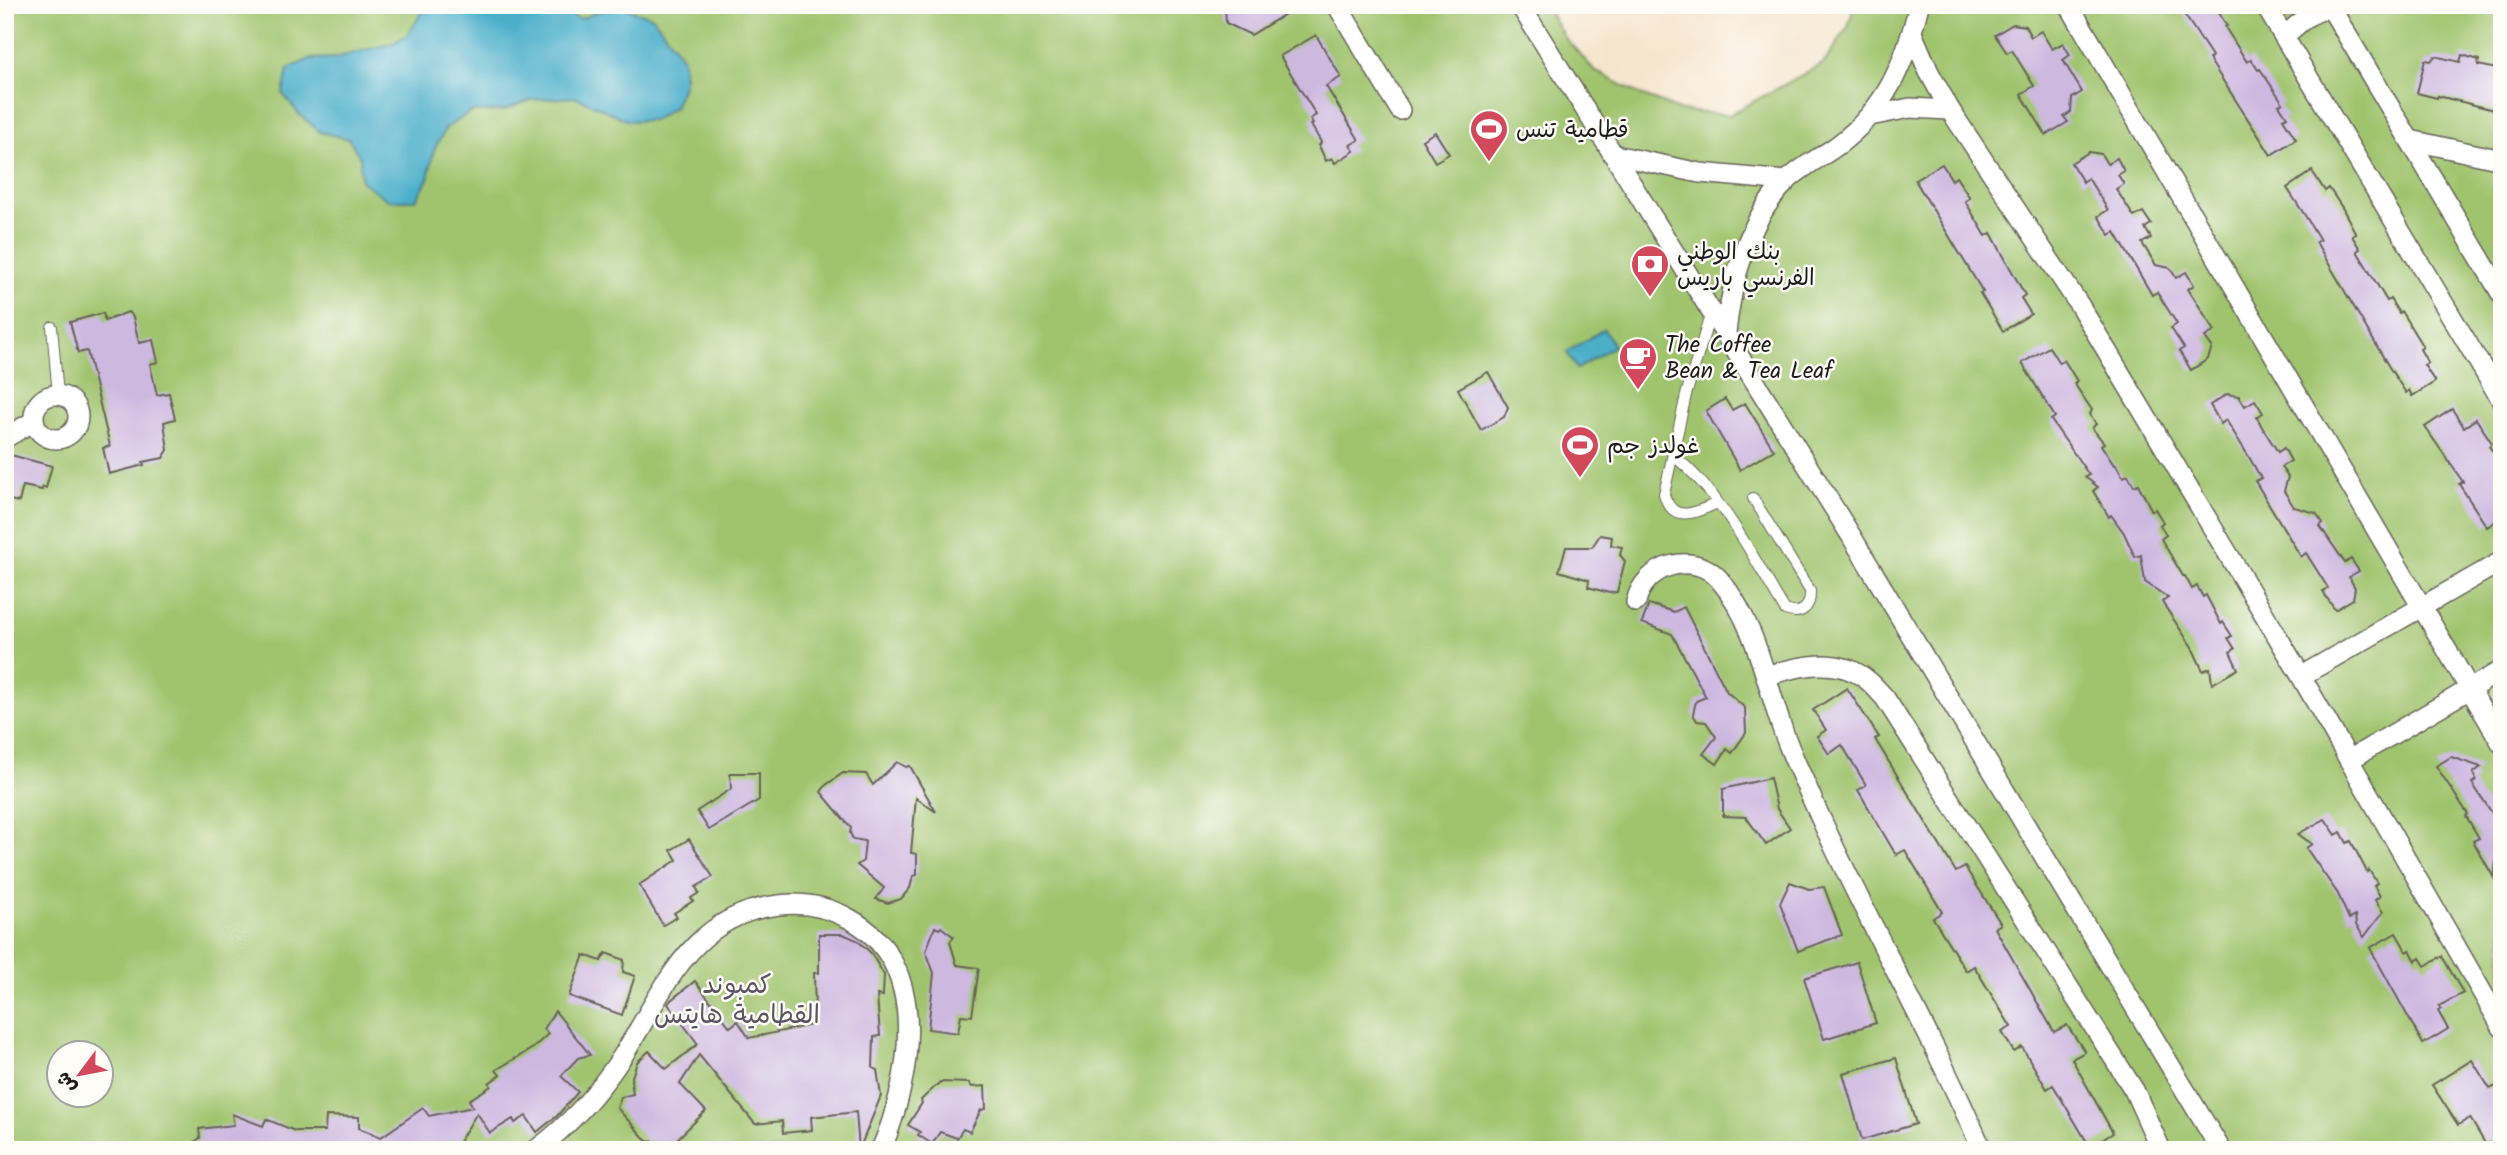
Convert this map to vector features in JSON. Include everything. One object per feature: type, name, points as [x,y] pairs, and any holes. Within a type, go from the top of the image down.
[{"type":"street","points":[[1337,5],[1400,110]]},
{"type":"street","points":[[1520,5],[1726,333],[2043,852],[2221,1150]]},
{"type":"street","points":[[1726,333],[1735,278],[1744,252],[1769,203],[1786,181],[1841,143],[1871,117],[1893,83],[1912,33],[1919,5]]},
{"type":"street","points":[[2069,5],[2502,744]]},
{"type":"street","points":[[2265,5],[2502,401]]},
{"type":"street","points":[[2284,36],[2308,16],[2329,6],[2502,295]]},
{"type":"street","points":[[1912,33],[1950,110],[2080,306],[2301,676],[2502,1027]]},
{"type":"street","points":[[1871,117],[1910,108],[1950,110]]},
{"type":"street","points":[[2410,140],[2502,160]]},
{"type":"street","points":[[1615,155],[1700,173],[1786,181]]},
{"type":"street","points":[[58,395],[65,397],[76,409],[77,421],[72,432],[65,437],[50,438],[37,429],[34,421],[37,405],[50,396],[58,395]]},
{"type":"street","points":[[5,438],[34,421]]},
{"type":"street","points":[[2301,676],[2502,561]]},
{"type":"street","points":[[1636,601],[1641,587],[1656,572],[1671,565],[1687,563],[1703,568],[1717,577],[1746,622],[1780,722],[1825,830],[1982,1150]]},
{"type":"street","points":[[1766,676],[1792,668],[1820,664],[1844,668],[1865,678],[1885,698],[2134,1090],[2161,1150]]},
{"type":"street","points":[[2348,760],[2502,670]]},
{"type":"street","points":[[536,1150],[589,1104],[624,1054],[658,993],[687,953],[717,928],[744,914],[777,905],[807,904],[836,911],[862,926],[883,947],[898,973],[906,1002],[908,1045],[893,1122],[881,1150]]},
{"type":"lane","points":[[1711,312],[1686,395],[1664,487],[1666,501],[1675,511],[1687,514],[1718,503]]},
{"type":"lane","points":[[52,327],[58,395]]},
{"type":"lane","points":[[1673,455],[1698,477],[1718,503],[1785,610],[1795,614],[1805,610],[1811,601],[1810,591],[1753,498]]},
{"type":"green space","points":[[5,5],[1545,5],[1564,37],[1595,71],[1639,94],[1681,111],[1729,115],[1824,63],[1848,27],[1854,5],[2502,5],[2502,1150],[5,1150]]},
{"type":"water","points":[[427,5],[551,5],[580,19],[622,7],[653,17],[683,58],[684,83],[674,107],[654,120],[629,121],[576,97],[531,100],[502,111],[471,112],[446,128],[434,150],[428,179],[416,200],[388,200],[361,181],[360,157],[349,139],[320,132],[298,113],[283,94],[288,69],[310,59],[335,58],[393,43],[408,34]]},
{"type":"water","points":[[1604,329],[1614,346],[1577,369],[1567,352]]},
{"type":"building","points":[[1225,5],[1300,5],[1251,35],[1226,23]]},
{"type":"building","points":[[2178,5],[2214,5],[2247,62],[2251,59],[2258,70],[2260,69],[2283,103],[2279,105],[2287,117],[2283,119],[2296,139],[2271,155],[2209,59],[2212,56]]},
{"type":"building","points":[[2013,24],[2025,26],[2031,37],[2041,31],[2052,49],[2063,43],[2070,55],[2063,60],[2082,92],[2072,98],[2071,112],[2064,117],[2068,122],[2046,135],[2021,94],[2034,86],[2012,50],[2007,53],[1995,35]]},
{"type":"building","points":[[1316,35],[1341,77],[1326,86],[1359,140],[1350,145],[1354,151],[1335,163],[1332,158],[1326,161],[1319,146],[1321,142],[1311,125],[1313,124],[1310,119],[1316,115],[1280,56]]},
{"type":"building","points":[[2462,55],[2479,60],[2478,65],[2502,70],[2502,112],[2417,93],[2425,60],[2431,61],[2435,56],[2460,62]]},
{"type":"building","points":[[1435,132],[1449,154],[1435,162],[1422,140]]},
{"type":"building","points":[[2089,152],[2101,154],[2107,164],[2117,158],[2124,171],[2118,175],[2124,184],[2116,189],[2134,217],[2143,212],[2151,224],[2145,228],[2151,238],[2142,243],[2156,265],[2170,268],[2176,278],[2186,272],[2194,285],[2188,289],[2215,331],[2205,337],[2212,347],[2208,359],[2191,370],[2179,351],[2184,348],[2171,328],[2177,324],[2157,292],[2152,295],[2115,232],[2110,235],[2098,216],[2108,210],[2088,178],[2083,182],[2071,163]]},
{"type":"building","points":[[1942,164],[1952,180],[1956,177],[1970,198],[1965,201],[1986,236],[1991,233],[2025,295],[2021,298],[2031,314],[2003,331],[1980,293],[1983,292],[1915,180]]},
{"type":"building","points":[[2312,171],[2325,191],[2329,188],[2343,209],[2356,234],[2352,236],[2360,249],[2357,251],[2387,301],[2390,299],[2399,313],[2401,311],[2423,347],[2420,349],[2428,363],[2424,365],[2435,382],[2412,396],[2409,390],[2406,393],[2389,367],[2316,242],[2320,240],[2287,188]]},
{"type":"building","points":[[128,312],[133,317],[139,343],[153,340],[158,362],[150,364],[157,395],[169,393],[175,419],[164,422],[168,450],[163,458],[109,474],[103,448],[110,446],[87,351],[78,353],[70,322],[103,313],[105,321]]},
{"type":"building","points":[[2049,347],[2059,363],[2064,360],[2077,381],[2074,383],[2092,410],[2090,414],[2096,424],[2092,428],[2104,443],[2101,445],[2114,465],[2123,477],[2128,475],[2134,486],[2138,484],[2152,511],[2155,509],[2163,522],[2160,525],[2166,535],[2161,539],[2183,576],[2192,589],[2197,586],[2203,597],[2206,595],[2221,624],[2223,622],[2232,636],[2228,638],[2235,649],[2230,652],[2238,669],[2212,684],[2210,668],[2203,671],[2192,647],[2162,602],[2168,598],[2145,582],[2141,555],[2135,557],[2124,533],[2111,515],[2109,517],[2093,491],[2098,487],[2085,477],[2089,475],[2051,420],[2055,417],[2022,363]]},
{"type":"building","points":[[1488,372],[1508,407],[1504,417],[1481,430],[1458,389]]},
{"type":"building","points":[[2227,394],[2239,396],[2245,406],[2255,400],[2263,413],[2257,417],[2262,427],[2278,452],[2284,448],[2291,461],[2281,467],[2288,477],[2284,491],[2294,507],[2316,513],[2323,523],[2320,526],[2345,563],[2351,559],[2359,571],[2349,577],[2355,588],[2353,599],[2335,610],[2323,592],[2328,588],[2306,553],[2301,557],[2255,481],[2261,478],[2249,457],[2226,420],[2221,424],[2210,405]]},
{"type":"building","points":[[1725,399],[1732,410],[1745,403],[1774,450],[1740,470],[1706,411]]},
{"type":"building","points":[[2452,409],[2464,427],[2476,419],[2492,443],[2489,446],[2502,465],[2502,517],[2487,527],[2459,484],[2463,482],[2425,427]]},
{"type":"building","points":[[11,455],[52,466],[46,488],[43,487],[42,490],[23,486],[19,502],[5,499],[5,464],[9,465]]},
{"type":"building","points":[[1600,535],[1612,537],[1611,545],[1622,547],[1620,555],[1625,561],[1617,592],[1609,593],[1588,587],[1589,580],[1559,571],[1566,547],[1592,547]]},
{"type":"building","points":[[1649,604],[1674,612],[1684,607],[1727,692],[1745,708],[1746,733],[1732,753],[1727,749],[1717,764],[1703,754],[1716,737],[1706,722],[1697,721],[1693,714],[1696,701],[1706,697],[1672,634],[1642,623]]},
{"type":"building","points":[[1847,688],[1879,737],[1875,739],[1956,872],[1965,867],[2001,924],[1995,928],[2054,1032],[2067,1025],[2085,1052],[2072,1059],[2113,1133],[2090,1147],[2053,1085],[2047,1089],[2022,1047],[2014,1052],[2002,1032],[2011,1027],[1974,966],[1966,971],[1933,918],[1942,912],[1905,850],[1896,855],[1858,790],[1866,785],[1842,745],[1829,754],[1817,736],[1826,730],[1813,710]]},
{"type":"building","points":[[2451,757],[2481,767],[2473,773],[2476,780],[2472,783],[2492,813],[2502,809],[2494,878],[2473,841],[2479,838],[2466,816],[2468,814],[2436,766]]},
{"type":"building","points":[[897,762],[906,767],[910,766],[936,812],[916,798],[911,853],[917,854],[917,875],[913,876],[910,888],[901,899],[888,903],[876,899],[884,888],[857,865],[863,861],[865,841],[853,839],[851,828],[821,792],[843,773],[866,774],[873,785]]},
{"type":"building","points":[[730,773],[759,773],[759,800],[709,830],[697,811],[731,789]]},
{"type":"building","points":[[1770,778],[1777,809],[1790,828],[1766,845],[1746,817],[1723,816],[1723,789]]},
{"type":"building","points":[[2325,819],[2336,835],[2341,832],[2347,843],[2351,841],[2367,872],[2369,870],[2377,883],[2374,886],[2380,896],[2375,900],[2383,912],[2364,937],[2356,925],[2355,916],[2349,919],[2338,894],[2306,848],[2312,844],[2298,834]]},
{"type":"building","points":[[689,839],[713,877],[696,887],[699,893],[691,898],[693,901],[674,913],[677,917],[663,925],[639,885],[677,860],[671,850]]},
{"type":"building","points":[[1790,882],[1809,889],[1824,887],[1842,935],[1798,951],[1780,903]]},
{"type":"building","points":[[935,927],[941,927],[954,937],[950,942],[957,965],[979,968],[972,1016],[961,1015],[958,1033],[928,1029],[934,973],[926,951]]},
{"type":"building","points":[[2396,933],[2407,952],[2410,950],[2416,961],[2420,958],[2425,966],[2442,956],[2463,993],[2439,1006],[2441,1009],[2438,1011],[2448,1029],[2423,1044],[2370,948]]},
{"type":"building","points":[[819,934],[843,934],[857,940],[871,953],[884,975],[883,996],[877,995],[880,1036],[874,1037],[873,1068],[877,1070],[881,1096],[859,1150],[856,1112],[811,1117],[812,1130],[783,1133],[782,1121],[755,1124],[699,1055],[680,1084],[706,1111],[673,1143],[647,1141],[617,1108],[621,1097],[633,1094],[631,1080],[637,1062],[649,1051],[666,1069],[698,1044],[668,1004],[671,1000],[695,981],[730,1027],[738,1021],[749,1038],[812,1025],[812,1015],[815,1015],[814,973],[819,973]]},
{"type":"building","points":[[606,953],[624,960],[623,972],[635,976],[622,1015],[569,996],[584,955],[601,961]]},
{"type":"building","points":[[1857,962],[1876,1023],[1824,1039],[1804,978]]},
{"type":"building","points":[[555,1011],[590,1055],[578,1058],[561,1076],[578,1092],[557,1116],[537,1132],[526,1116],[515,1123],[513,1119],[490,1133],[477,1113],[454,1150],[183,1150],[200,1138],[199,1129],[234,1125],[232,1114],[263,1126],[266,1119],[295,1131],[325,1131],[326,1116],[359,1117],[359,1128],[381,1137],[423,1108],[429,1116],[473,1107],[469,1100],[491,1086],[489,1083],[500,1075],[496,1070],[533,1048],[548,1034],[544,1029]]},
{"type":"building","points":[[1896,1058],[1916,1124],[1862,1140],[1843,1073]]},
{"type":"building","points":[[2472,1060],[2490,1089],[2496,1086],[2502,1095],[2502,1150],[2493,1150],[2489,1143],[2486,1145],[2470,1118],[2458,1125],[2432,1085]]},
{"type":"building","points":[[940,1082],[969,1083],[972,1087],[985,1086],[986,1109],[981,1110],[970,1132],[963,1129],[957,1138],[940,1132],[932,1144],[908,1125],[922,1103],[921,1100]]},
{"type":"place","name":"قطامية تنس","points":[[1489,163]]},
{"type":"place","name":"بنك الوطني الفرنسي باريس","points":[[1650,298]]},
{"type":"place","name":"The Coffee Bean & Tea Leaf","points":[[1638,391]]},
{"type":"place","name":"غولدز جم","points":[[1580,479]]},
{"type":"district","name":"كمبوند القطامية هايتس","points":[[737,999]]}]
